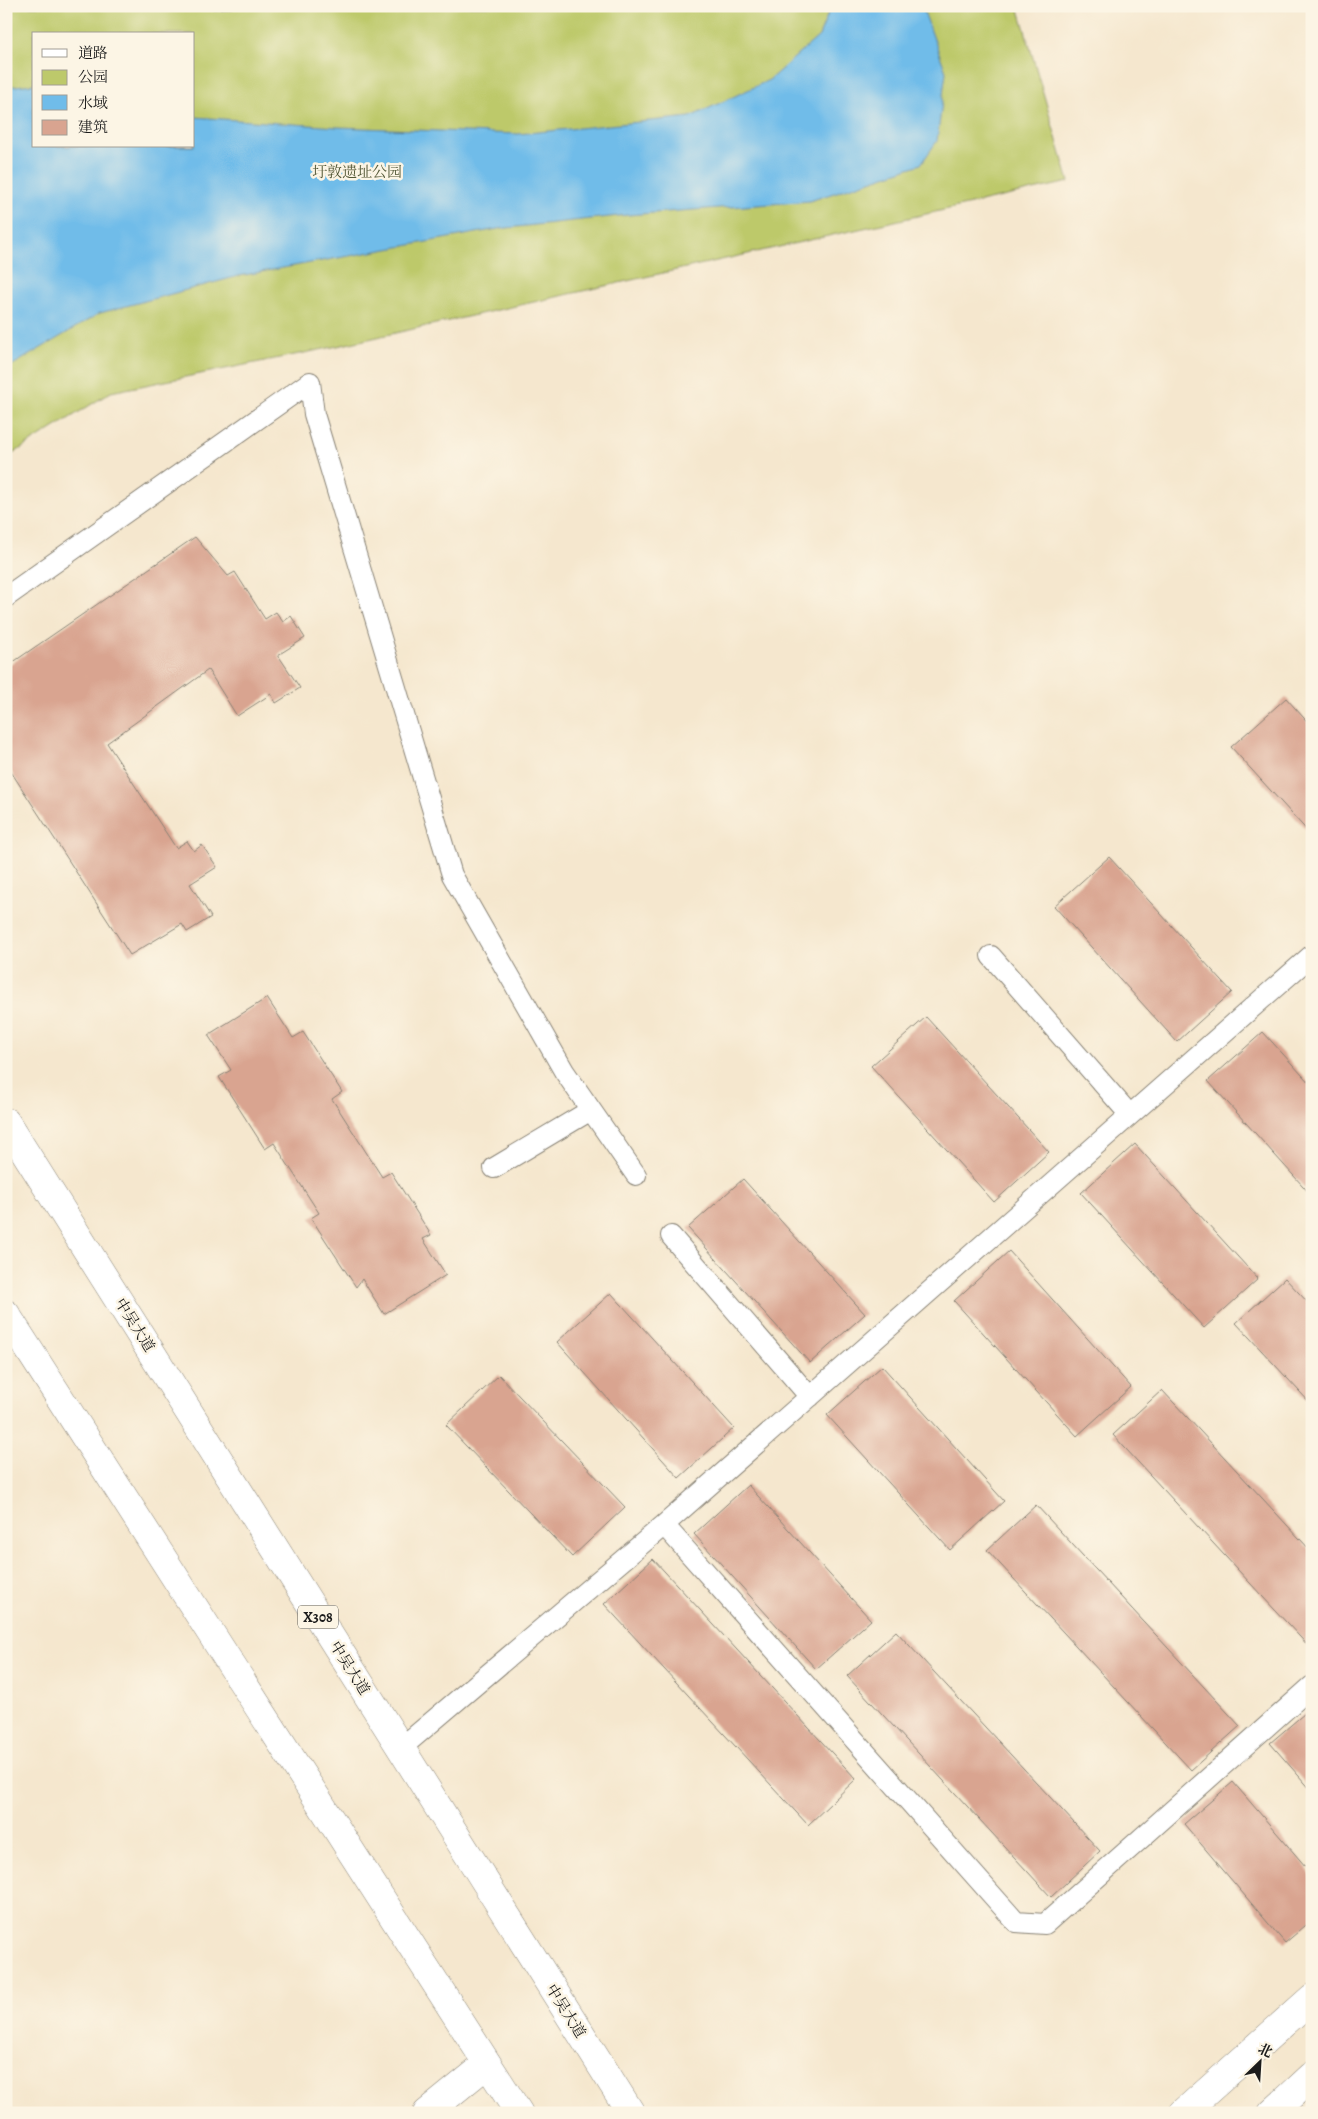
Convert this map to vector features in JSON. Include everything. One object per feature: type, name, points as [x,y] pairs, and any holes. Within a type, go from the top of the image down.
[{"type":"main road","name":"中吴大道","points":[[6,1122],[631,2113]]},
{"type":"main road","points":[[6,1314],[519,2113]]},
{"type":"main road","points":[[1183,2113],[1312,1998]]},
{"type":"main road","points":[[427,2113],[488,2064]]},
{"type":"main road","points":[[1272,2113],[1312,2076]]},
{"type":"lane","points":[[6,597],[310,382],[314,414],[452,875],[564,1070],[636,1175]]},
{"type":"lane","points":[[401,1748],[664,1526],[1312,955]]},
{"type":"lane","points":[[991,956],[1130,1116]]},
{"type":"lane","points":[[494,1168],[591,1110]]},
{"type":"lane","points":[[671,1236],[810,1397]]},
{"type":"lane","points":[[664,1526],[1016,1922],[1045,1924],[1312,1686]]},
{"type":"green space","name":"圩敦遗址公园","points":[[6,6],[1018,6],[1069,182],[324,349],[111,392],[6,458]]},
{"type":"water","points":[[831,6],[922,6],[946,72],[937,141],[921,164],[810,201],[628,215],[498,229],[239,276],[100,313],[6,369],[6,87],[32,84],[32,148],[195,148],[195,117],[337,127],[518,134],[690,117],[769,80],[819,36]]},
{"type":"building","points":[[211,6],[232,6],[232,8],[213,9]]},
{"type":"building","points":[[195,537],[228,576],[235,572],[265,619],[276,612],[283,622],[291,616],[305,638],[278,655],[300,688],[276,703],[271,694],[237,716],[208,670],[107,743],[176,848],[187,841],[194,851],[202,845],[217,867],[190,884],[211,917],[187,932],[182,924],[130,955],[6,764],[6,667]]},
{"type":"building","points":[[1286,698],[1312,727],[1312,836],[1231,747]]},
{"type":"building","points":[[1109,857],[1232,992],[1177,1042],[1054,906]]},
{"type":"building","points":[[267,998],[293,1038],[303,1032],[342,1092],[332,1099],[382,1177],[391,1172],[431,1235],[423,1239],[446,1275],[384,1314],[362,1279],[356,1287],[311,1218],[319,1213],[274,1143],[265,1149],[219,1077],[231,1070],[208,1035]]},
{"type":"building","points":[[926,1017],[1049,1152],[994,1202],[871,1066]]},
{"type":"building","points":[[1263,1032],[1312,1086],[1312,1196],[1208,1081]]},
{"type":"building","points":[[1135,1144],[1258,1279],[1204,1328],[1081,1193]]},
{"type":"building","points":[[743,1179],[865,1314],[810,1363],[688,1228]]},
{"type":"building","points":[[1009,1251],[1131,1387],[1077,1436],[954,1301]]},
{"type":"building","points":[[1285,1278],[1312,1307],[1312,1405],[1236,1323]]},
{"type":"building","points":[[611,1293],[734,1428],[679,1478],[557,1342]]},
{"type":"building","points":[[882,1366],[1004,1501],[950,1550],[827,1415]]},
{"type":"building","points":[[499,1375],[625,1507],[572,1557],[446,1425]]},
{"type":"building","points":[[1162,1390],[1312,1552],[1312,1650],[1113,1435]]},
{"type":"building","points":[[748,1485],[871,1620],[816,1669],[694,1534]]},
{"type":"building","points":[[1036,1505],[1240,1726],[1191,1770],[987,1550]]},
{"type":"building","points":[[653,1559],[856,1779],[808,1825],[604,1604]]},
{"type":"building","points":[[896,1631],[1100,1851],[1051,1897],[847,1676]]},
{"type":"building","points":[[1312,1707],[1312,1791],[1270,1743]]},
{"type":"building","points":[[1233,1782],[1312,1874],[1312,1920],[1285,1943],[1184,1824]]}]
